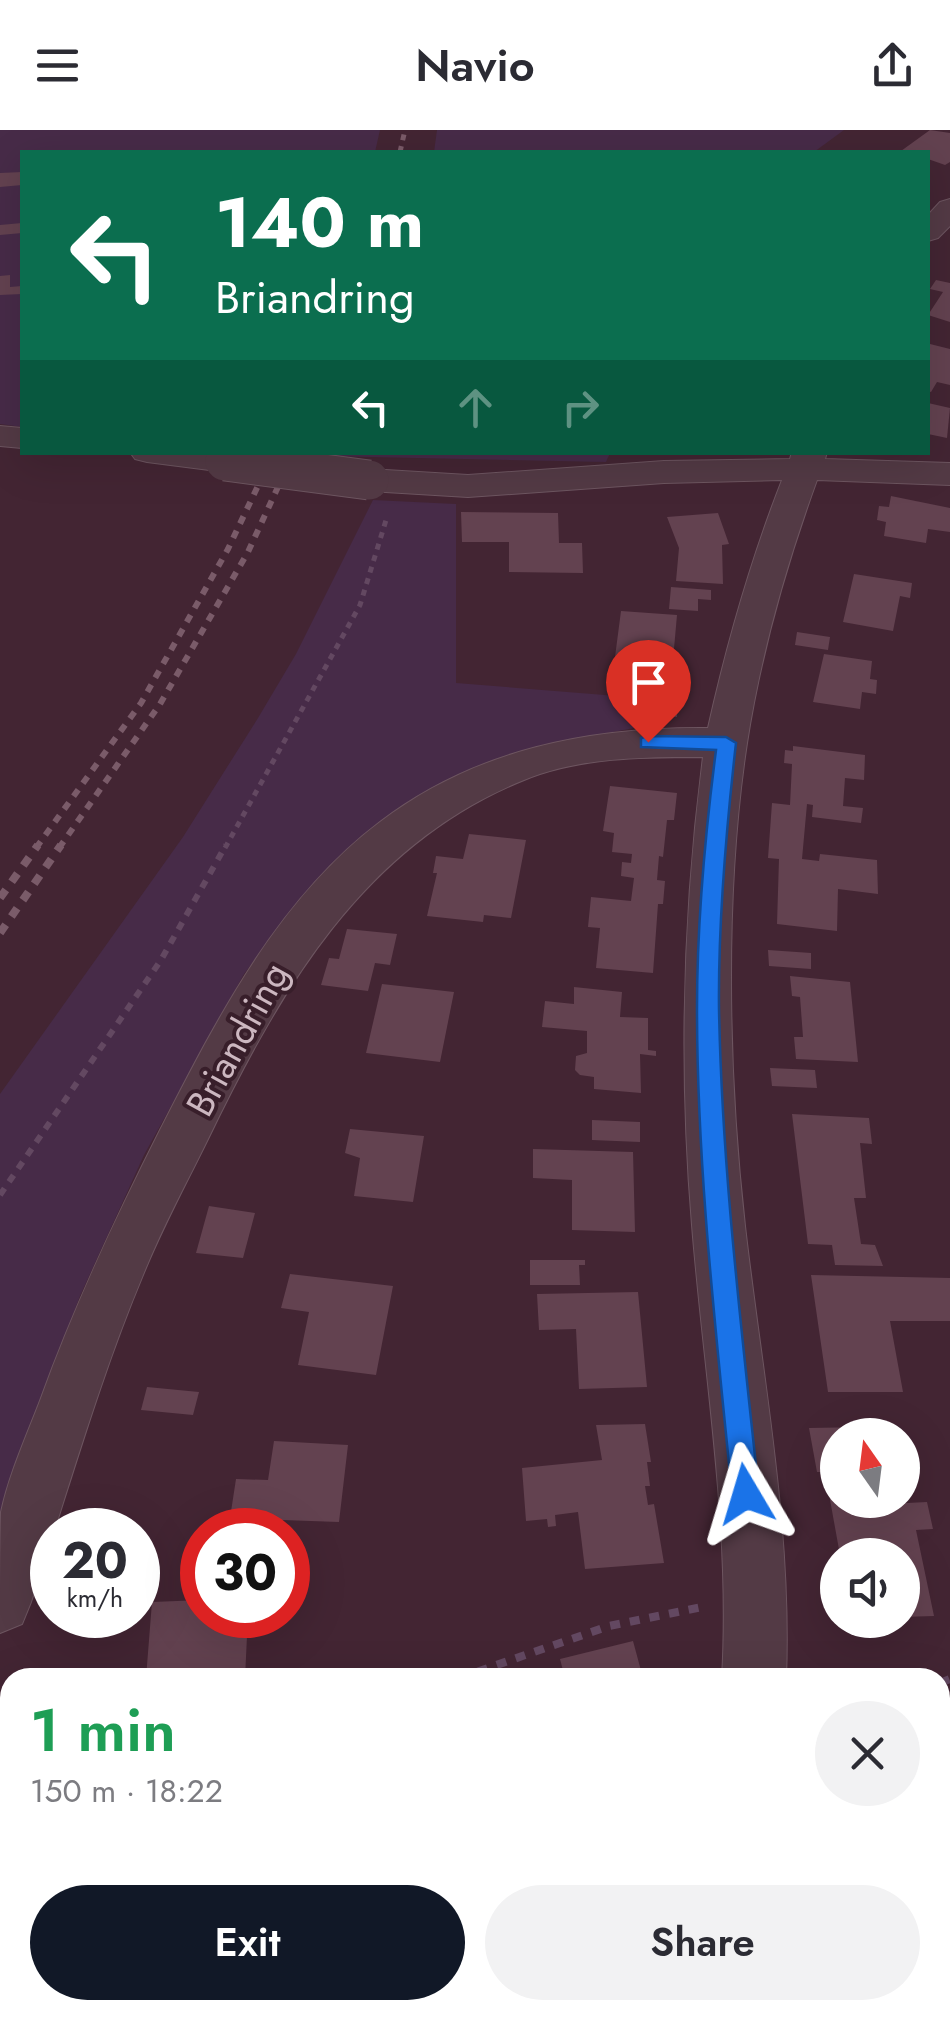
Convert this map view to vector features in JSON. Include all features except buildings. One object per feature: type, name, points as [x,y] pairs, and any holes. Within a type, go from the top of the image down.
[{"type":"street","points":[[930,230],[950,208]]},
{"type":"street","points":[[170,455],[383,481],[468,486],[807,461],[950,474]]},
{"type":"street","points":[[755,1668],[758,1600],[718,1220],[708,1007],[716,827],[726,743],[744,650],[772,552],[807,461]]},
{"type":"street","name":"Briandring","points":[[0,1602],[108,1291],[238,1023],[301,928],[373,849],[446,798],[511,768],[580,751],[648,742],[726,743]]},
{"type":"path","points":[[0,1195],[161,960],[360,605],[383,481]]},
{"type":"path","points":[[486,1668],[579,1634],[666,1612],[758,1600]]},
{"type":"shaded area","points":[[0,130],[380,130],[375,150],[20,150],[20,427],[0,424]]},
{"type":"shaded area","points":[[437,130],[844,130],[817,150],[434,150]]},
{"type":"shaded area","points":[[323,455],[609,455],[606,462]]},
{"type":"shaded area","points":[[373,500],[456,504],[456,683],[642,698],[640,727],[542,745],[455,779],[292,910],[244,974],[144,1155],[80,1296],[0,1512],[0,1094],[183,837],[258,718],[296,654]]},
{"type":"railway","points":[[400,150],[405,130]]},
{"type":"railway","points":[[36,848],[141,703],[228,549],[273,455]]},
{"type":"railway","points":[[59,848],[160,704],[248,552],[293,455]]},
{"type":"railway","points":[[0,898],[38,845]]},
{"type":"railway","points":[[0,933],[61,845]]},
{"type":"route","points":[[648,742],[726,743],[716,827],[708,1007],[718,1220],[746,1494]]}]
